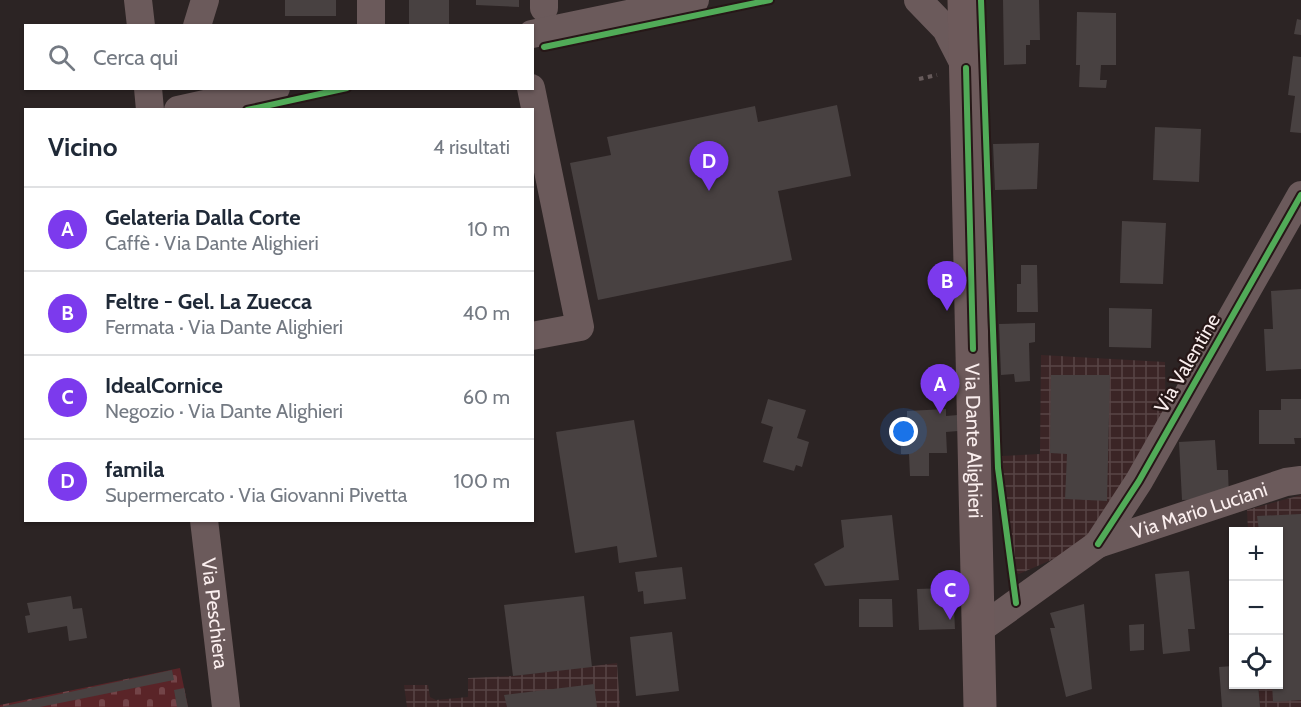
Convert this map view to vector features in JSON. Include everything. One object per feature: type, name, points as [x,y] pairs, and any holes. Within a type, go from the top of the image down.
[{"type":"main road","name":"Via Dante Alighieri","points":[[964,0],[956,60],[980,628],[980,707]]},
{"type":"main road","name":"Via Dante Alighieri","points":[[980,628],[993,707]]},
{"type":"street","points":[[138,0],[141,24]]},
{"type":"street","points":[[198,24],[205,0]]},
{"type":"street","points":[[370,24],[371,0]]},
{"type":"street","points":[[540,14],[695,0]]},
{"type":"street","points":[[918,0],[946,29],[956,60]]},
{"type":"street","points":[[943,0],[954,10],[956,60]]},
{"type":"street","points":[[148,90],[150,108]]},
{"type":"street","points":[[187,108],[267,90]]},
{"type":"street","points":[[531,90],[580,327],[534,336]]},
{"type":"street","name":"Via Valentine","points":[[1098,544],[1139,481],[1301,195]]},
{"type":"street","name":"Via Mario Luciani","points":[[980,628],[1098,544],[1286,482],[1301,480]]},
{"type":"street","name":"Via Peschiera","points":[[204,522],[226,707]]},
{"type":"path","points":[[919,79],[956,60]]},
{"type":"shaded area","points":[[1041,355],[1165,362],[1166,434],[1117,508],[1070,552],[1019,574],[1015,572],[1001,456],[1040,454]]},
{"type":"shaded area","points":[[1301,495],[1301,707],[1260,707],[1258,689],[1283,689],[1283,527],[1248,527],[1247,510]]},
{"type":"shaded area","points":[[617,663],[620,707],[407,707],[404,685],[428,685],[430,697],[436,700],[468,697],[468,678],[513,676]]},
{"type":"green space","points":[[180,668],[188,707],[0,707],[0,705]]},
{"type":"building","points":[[285,0],[336,0],[336,16],[285,16]]},
{"type":"building","points":[[409,0],[449,0],[449,24],[409,24]]},
{"type":"building","points":[[476,0],[519,0],[519,7],[476,5]]},
{"type":"building","points":[[1003,0],[1039,0],[1040,40],[1030,40],[1030,45],[1026,45],[1026,64],[1004,65]]},
{"type":"building","points":[[1077,12],[1116,13],[1116,65],[1101,65],[1100,80],[1107,80],[1106,88],[1079,87],[1080,65],[1076,65]]},
{"type":"building","points":[[1297,19],[1301,20],[1301,35],[1294,34]]},
{"type":"building","points":[[1293,56],[1301,57],[1301,133],[1290,132],[1295,96],[1288,95]]},
{"type":"building","points":[[837,105],[851,176],[778,191],[792,260],[598,300],[570,163],[611,155],[607,137],[755,106],[758,122]]},
{"type":"building","points":[[1155,127],[1201,129],[1199,182],[1153,180]]},
{"type":"building","points":[[1039,143],[1037,189],[995,190],[993,144]]},
{"type":"building","points":[[1122,221],[1166,223],[1163,284],[1120,283]]},
{"type":"building","points":[[1021,265],[1037,265],[1038,312],[1017,312],[1017,284],[1021,284]]},
{"type":"building","points":[[1301,289],[1301,369],[1266,371],[1264,329],[1273,329],[1271,291]]},
{"type":"building","points":[[1109,308],[1152,309],[1151,348],[1109,347]]},
{"type":"building","points":[[1035,323],[1035,342],[1029,343],[1030,381],[1015,382],[1014,374],[1001,375],[999,324]]},
{"type":"building","points":[[1051,375],[1110,375],[1107,501],[1065,499],[1067,454],[1050,453]]},
{"type":"building","points":[[768,399],[806,410],[797,438],[809,442],[802,467],[796,465],[794,471],[763,462],[773,427],[761,423]]},
{"type":"building","points":[[1281,399],[1301,399],[1301,438],[1294,438],[1295,444],[1259,444],[1259,410],[1281,410]]},
{"type":"building","points":[[946,409],[946,416],[958,415],[958,431],[946,432],[947,453],[929,453],[929,476],[910,476],[909,454],[901,454],[900,421],[907,421],[907,411]]},
{"type":"building","points":[[634,420],[657,557],[619,563],[617,546],[575,553],[556,432]]},
{"type":"building","points":[[1215,440],[1217,470],[1228,470],[1229,498],[1182,500],[1179,442]]},
{"type":"building","points":[[1301,514],[1301,700],[1273,702],[1272,689],[1283,689],[1283,527],[1258,527],[1257,516]]},
{"type":"building","points":[[892,515],[899,580],[825,586],[814,564],[844,547],[841,520]]},
{"type":"building","points":[[682,567],[686,599],[644,604],[643,591],[638,592],[635,572]]},
{"type":"building","points":[[1189,571],[1195,629],[1188,629],[1190,651],[1163,654],[1155,574]]},
{"type":"building","points":[[948,588],[949,610],[954,610],[955,629],[919,630],[917,589]]},
{"type":"building","points":[[71,596],[73,609],[82,608],[87,638],[69,641],[67,626],[28,633],[25,616],[30,615],[27,603]]},
{"type":"building","points":[[584,596],[592,667],[513,676],[504,605]]},
{"type":"building","points":[[859,599],[892,599],[893,627],[859,627]]},
{"type":"building","points":[[1084,604],[1092,689],[1066,697],[1050,628],[1055,628],[1050,613]]},
{"type":"building","points":[[1144,624],[1144,650],[1130,651],[1129,625]]},
{"type":"building","points":[[672,632],[679,691],[636,696],[630,637]]},
{"type":"building","points":[[1229,666],[1229,689],[1258,689],[1260,707],[1222,707],[1219,667]]},
{"type":"building","points":[[172,670],[174,680],[40,707],[0,707]]},
{"type":"building","points":[[594,684],[597,707],[507,707],[504,695]]},
{"type":"building","points":[[184,688],[188,707],[177,707],[174,690]]},
{"type":"cycle path","points":[[544,47],[770,0]]},
{"type":"cycle path","points":[[981,0],[998,468],[1016,603]]},
{"type":"cycle path","points":[[966,68],[973,349]]},
{"type":"cycle path","points":[[256,108],[338,90]]},
{"type":"cycle path","points":[[1098,544],[1139,481],[1301,195]]},
{"type":"place","name":"famila","points":[[709,191]]},
{"type":"place","name":"Feltre - Gel. La Zuecca","points":[[947,311]]},
{"type":"place","name":"Gelateria Dalla Corte","points":[[940,414]]},
{"type":"place","name":"IdealCornice","points":[[950,620]]}]
